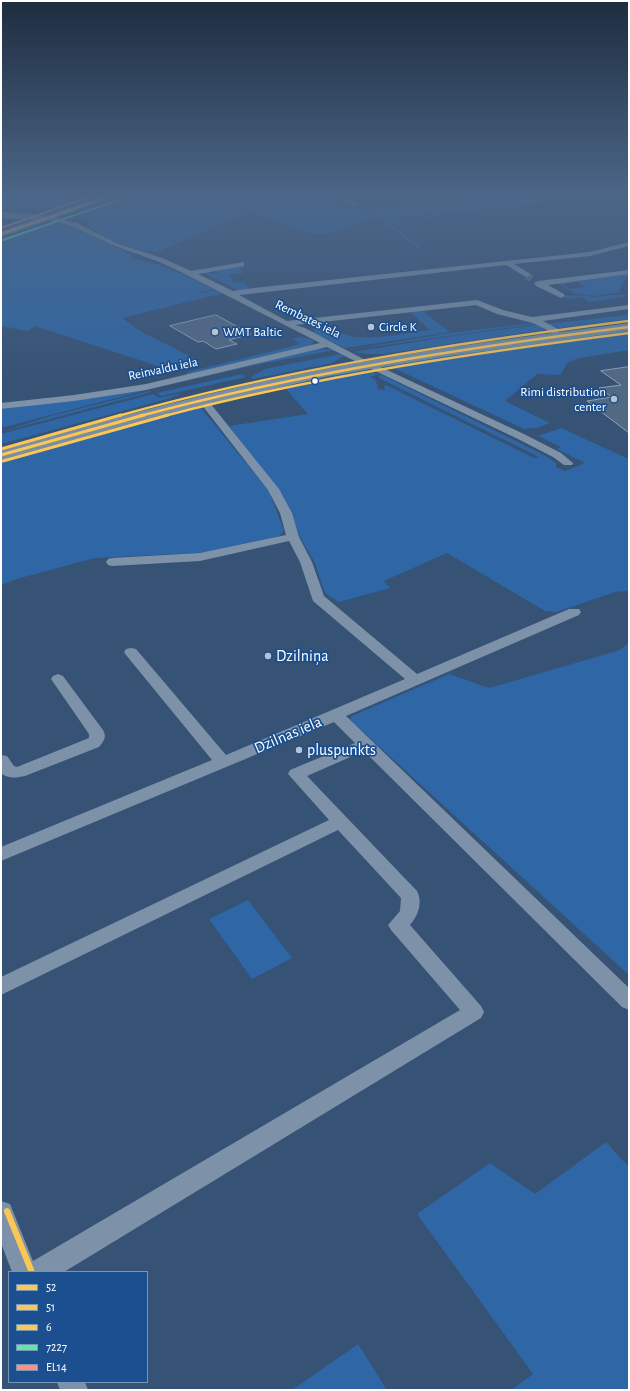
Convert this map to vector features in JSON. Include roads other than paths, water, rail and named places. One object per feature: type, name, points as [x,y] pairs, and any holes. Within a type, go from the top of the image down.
[{"type":"main road","points":[[1,446],[98,419],[206,392],[365,362],[555,331],[629,321]]},
{"type":"main road","points":[[477,344],[629,327]]},
{"type":"main road","points":[[1,455],[123,420],[365,362]]},
{"type":"street","name":"Rembates iela","points":[[154,257],[190,273],[295,328],[303,329],[306,333],[522,437],[558,455],[568,463]]},
{"type":"street","points":[[231,294],[254,290],[563,257]]},
{"type":"street","points":[[507,263],[514,271],[529,277],[561,296]]},
{"type":"street","points":[[190,273],[240,264]]},
{"type":"street","points":[[539,284],[629,272]]},
{"type":"street","points":[[285,323],[477,302],[500,312],[532,320],[555,331]]},
{"type":"street","points":[[532,320],[629,307]]},
{"type":"street","name":"Reinvaldu iela","points":[[1,406],[74,398],[142,388],[329,344]]},
{"type":"street","points":[[203,400],[273,489],[286,513],[293,537],[306,562],[318,598],[416,681]]},
{"type":"street","points":[[112,562],[200,557],[293,537]]},
{"type":"street","name":"Dzilnas iela","points":[[1,854],[416,681],[574,612]]},
{"type":"street","points":[[131,652],[223,762]]},
{"type":"street","points":[[1,760],[8,771],[13,773],[19,772],[93,743],[97,739],[97,734],[58,679]]},
{"type":"street","points":[[336,714],[629,1001]]},
{"type":"street","points":[[41,1271],[80,1249],[474,1012],[398,925],[409,913],[410,896],[339,822],[296,774],[366,744]]},
{"type":"street","points":[[1,986],[339,822]]},
{"type":"street","points":[[1,1213],[25,1271]]},
{"type":"tunnel","points":[[526,275],[532,279]]},
{"type":"place","name":"Circle K","points":[[371,327]]},
{"type":"place","name":"WMT Baltic","points":[[215,332]]},
{"type":"place","name":"Rimi distribution center","points":[[614,399]]},
{"type":"place","name":"Dzilniņa","points":[[268,656]]},
{"type":"place","name":"pluspunkts","points":[[299,750]]}]
